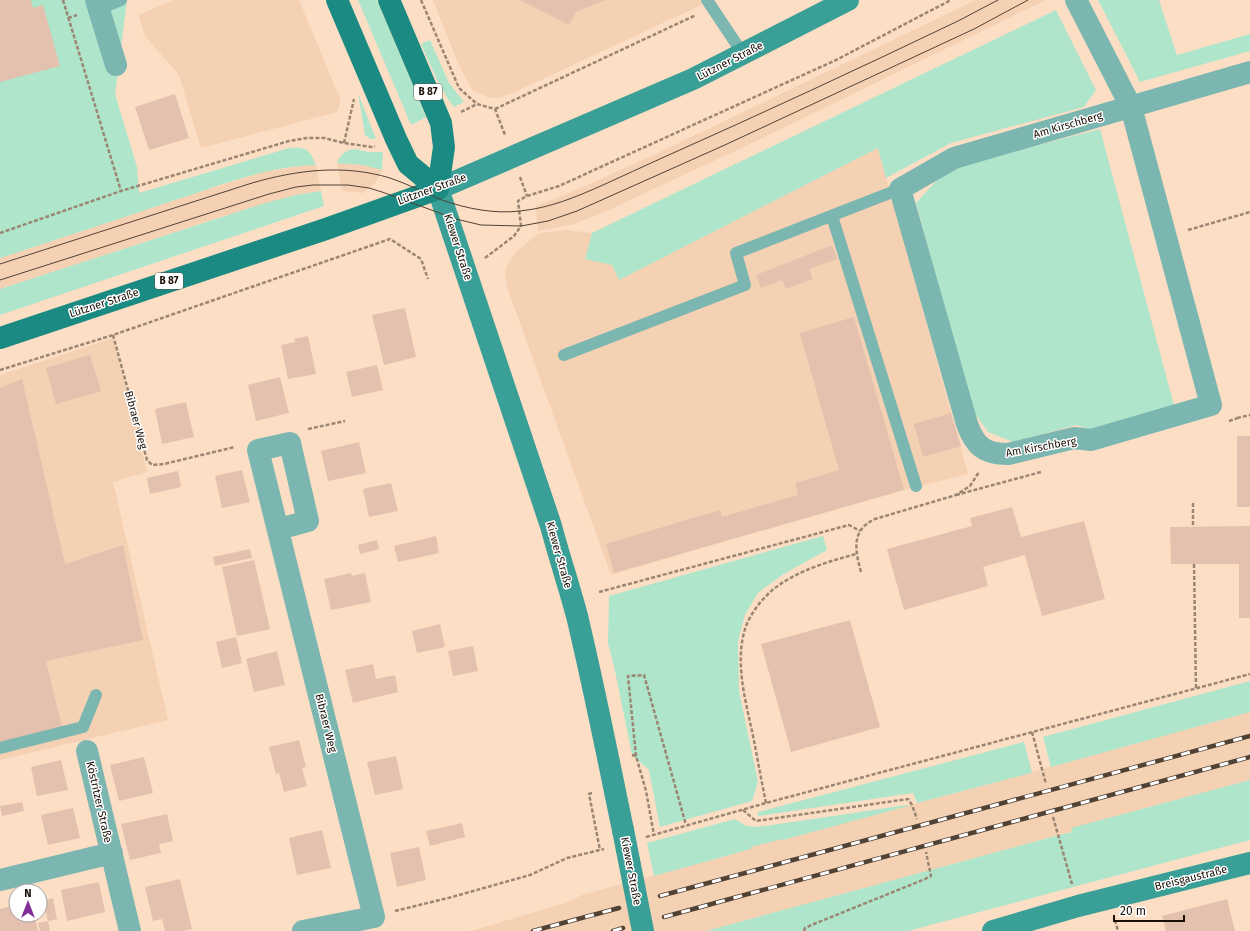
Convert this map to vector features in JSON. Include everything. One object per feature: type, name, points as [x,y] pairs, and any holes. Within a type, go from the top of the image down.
[{"type":"main road","points":[[337,0],[408,164],[438,189]]},
{"type":"main road","name":"Kiewer Straße","points":[[390,0],[441,123],[444,147],[438,189]]},
{"type":"main road","name":"Lützner Straße","points":[[0,338],[326,229],[438,189]]},
{"type":"street","name":"Lützner Straße","points":[[438,189],[693,79],[848,0]]},
{"type":"street","name":"Am Kirschberg","points":[[1076,0],[1131,106],[1212,406],[1091,440],[1074,438],[1008,454],[992,453],[977,444],[971,435],[967,424],[900,189],[954,158],[1131,106],[1250,72]]},
{"type":"street","points":[[97,5],[116,65]]},
{"type":"street","name":"Kiewer Straße","points":[[438,189],[534,473],[567,581],[593,688],[643,931]]},
{"type":"street","points":[[258,450],[290,443],[308,521],[279,529]]},
{"type":"street","name":"Bibraer Weg","points":[[258,450],[279,529],[374,917]]},
{"type":"street","name":"Köstritzer Straße","points":[[87,751],[130,931]]},
{"type":"street","name":"Köstritzer Straße","points":[[0,880],[112,853]]},
{"type":"street","name":"Breisgaustraße","points":[[993,931],[1078,906],[1250,863]]},
{"type":"street","points":[[303,931],[374,917]]},
{"type":"lane","points":[[97,5],[121,0]]},
{"type":"lane","points":[[710,4],[743,54]]},
{"type":"lane","points":[[564,354],[745,285],[736,254],[900,189]]},
{"type":"lane","points":[[832,216],[916,486]]},
{"type":"lane","points":[[0,748],[82,727],[96,695]]},
{"type":"path","points":[[63,0],[121,191]]},
{"type":"path","points":[[421,0],[459,88],[477,104]]},
{"type":"path","points":[[484,258],[514,236],[521,226],[518,201],[527,196],[559,186],[829,63],[951,0]]},
{"type":"path","points":[[495,109],[710,4]]},
{"type":"path","points":[[0,233],[121,191],[289,141],[307,138],[324,138],[344,144]]},
{"type":"path","points":[[1166,236],[1250,212]]},
{"type":"path","points":[[0,370],[113,336],[390,240],[421,259],[428,279]]},
{"type":"path","name":"Bibraer Weg","points":[[113,336],[147,460],[152,464],[164,464],[245,445],[253,446],[258,450]]},
{"type":"path","points":[[290,443],[297,432],[345,421]]},
{"type":"path","points":[[861,572],[856,554],[856,542],[860,531],[867,524],[875,519],[956,495],[970,486],[979,470]]},
{"type":"path","points":[[1193,503],[1194,526]]},
{"type":"path","points":[[599,592],[849,525],[860,531]]},
{"type":"path","points":[[766,803],[743,684],[742,648],[744,634],[748,623],[764,598],[775,588],[800,573],[824,563],[856,554]]},
{"type":"path","points":[[1194,564],[1196,689]]},
{"type":"path","points":[[646,837],[766,803],[1250,674]]},
{"type":"path","points":[[654,835],[646,791],[636,756],[628,676],[644,675],[686,825]]},
{"type":"path","points":[[1032,732],[1046,784]]},
{"type":"path","points":[[632,755],[636,756]]},
{"type":"path","points":[[743,810],[756,821],[908,799],[917,819]]},
{"type":"path","points":[[591,805],[600,850]]},
{"type":"path","points":[[1053,817],[1078,906]]},
{"type":"path","points":[[374,917],[530,875],[566,858],[607,848]]},
{"type":"path","points":[[804,931],[805,928],[814,924],[931,876],[926,852]]},
{"type":"shaded area","points":[[173,0],[299,0],[341,101],[337,112],[201,148],[179,75],[144,35],[139,15]]},
{"type":"shaded area","points":[[433,0],[712,0],[513,93],[499,98],[490,98],[473,91],[467,81],[458,63]]},
{"type":"shaded area","points":[[976,0],[1046,0],[750,144],[598,215],[570,225],[538,231],[536,206],[574,191],[656,154]]},
{"type":"shaded area","points":[[878,148],[968,474],[904,490],[611,575],[507,287],[505,269],[516,252],[539,233],[567,230],[592,233],[585,258],[612,265],[620,279]]},
{"type":"shaded area","points":[[337,163],[363,165],[382,170],[375,183],[363,193],[342,191]]},
{"type":"shaded area","points":[[316,165],[321,191],[296,195],[217,218],[0,289],[0,258],[267,171]]},
{"type":"shaded area","points":[[113,338],[147,472],[113,482],[168,720],[0,760],[0,375]]},
{"type":"shaded area","points":[[1250,712],[1250,780],[1072,828],[1072,831],[1059,835],[706,931],[471,931],[566,903],[582,895],[751,849],[750,847],[782,838],[783,840]]},
{"type":"green space","points":[[0,0],[127,0],[115,94],[137,167],[139,193],[289,148],[300,148],[307,150],[316,165],[280,169],[245,177],[0,258]]},
{"type":"green space","points":[[358,0],[377,0],[426,117],[411,125]]},
{"type":"green space","points":[[1098,0],[1159,0],[1177,55],[1250,34],[1250,51],[1140,82]]},
{"type":"green space","points":[[1056,10],[1096,90],[1084,107],[951,143],[886,178],[878,148],[619,280],[612,265],[585,259],[592,233]]},
{"type":"green space","points":[[430,40],[449,83],[464,102],[454,107],[440,85],[421,44]]},
{"type":"green space","points":[[358,93],[376,139],[370,139],[365,135]]},
{"type":"green space","points":[[1100,129],[1175,409],[1096,431],[1076,425],[1013,442],[988,432],[971,408],[916,203],[947,169]]},
{"type":"green space","points":[[355,149],[368,152],[383,152],[382,170],[363,165],[337,163],[344,153]]},
{"type":"green space","points":[[321,191],[324,206],[0,315],[0,289],[262,204],[296,195]]},
{"type":"green space","points":[[823,536],[827,550],[782,575],[758,593],[745,615],[738,641],[739,691],[758,782],[752,801],[660,827],[649,770],[632,755],[608,643],[609,596]]},
{"type":"green space","points":[[1250,681],[1250,712],[1051,767],[1043,737]]},
{"type":"green space","points":[[1024,742],[1031,773],[917,803],[913,793],[758,816],[758,812]]},
{"type":"green space","points":[[1250,780],[1250,840],[908,931],[706,931],[1072,832],[1071,828]]},
{"type":"green space","points":[[908,806],[783,840],[751,847],[751,849],[654,876],[647,843],[735,819],[746,826],[758,827]]},
{"type":"building","points":[[0,0],[31,0],[33,8],[43,5],[60,66],[0,82]]},
{"type":"building","points":[[520,0],[605,0],[576,12],[569,25]]},
{"type":"building","points":[[175,94],[189,138],[149,150],[135,107]]},
{"type":"building","points":[[832,245],[837,259],[809,269],[813,279],[786,289],[782,280],[761,288],[756,275]]},
{"type":"building","points":[[405,308],[416,357],[384,365],[372,315]]},
{"type":"building","points":[[854,317],[904,490],[614,573],[606,544],[720,510],[722,517],[798,495],[795,483],[839,470],[800,333]]},
{"type":"building","points":[[308,336],[316,374],[288,379],[281,345],[295,342],[294,339]]},
{"type":"building","points":[[90,355],[101,391],[56,404],[46,368]]},
{"type":"building","points":[[377,365],[383,390],[352,397],[346,372]]},
{"type":"building","points":[[280,377],[289,413],[256,421],[248,385]]},
{"type":"building","points":[[22,379],[65,564],[123,545],[143,640],[46,661],[62,727],[0,742],[0,388]]},
{"type":"building","points":[[186,402],[194,437],[162,444],[155,409]]},
{"type":"building","points":[[951,413],[961,446],[923,457],[914,424]]},
{"type":"building","points":[[1237,436],[1250,436],[1250,507],[1237,507]]},
{"type":"building","points":[[359,442],[366,473],[328,481],[321,451]]},
{"type":"building","points":[[242,470],[250,502],[222,508],[215,476]]},
{"type":"building","points":[[178,471],[181,487],[150,494],[147,478]]},
{"type":"building","points":[[391,483],[398,511],[369,517],[363,489]]},
{"type":"building","points":[[1012,507],[1021,537],[1084,521],[1105,599],[1042,616],[1025,555],[983,567],[988,586],[904,610],[887,549],[972,526],[970,518]]},
{"type":"building","points":[[1250,526],[1250,618],[1239,618],[1239,564],[1171,564],[1170,527]]},
{"type":"building","points":[[436,536],[439,553],[398,562],[394,546]]},
{"type":"building","points":[[377,540],[379,549],[360,554],[358,545]]},
{"type":"building","points":[[250,549],[252,558],[215,566],[213,557]]},
{"type":"building","points":[[254,560],[270,629],[237,636],[222,567]]},
{"type":"building","points":[[351,573],[352,576],[365,573],[371,602],[331,610],[324,579]]},
{"type":"building","points":[[850,620],[880,727],[791,752],[761,644]]},
{"type":"building","points":[[440,624],[445,647],[417,653],[412,631]]},
{"type":"building","points":[[236,637],[242,663],[222,668],[216,642]]},
{"type":"building","points":[[473,646],[478,671],[453,676],[448,651]]},
{"type":"building","points":[[277,651],[285,685],[254,692],[246,659]]},
{"type":"building","points":[[373,664],[376,679],[395,675],[398,692],[353,703],[345,670]]},
{"type":"building","points":[[299,740],[306,767],[302,768],[307,786],[284,792],[279,773],[276,774],[269,747]]},
{"type":"building","points":[[396,756],[403,789],[375,795],[367,762]]},
{"type":"building","points":[[144,757],[153,793],[119,801],[110,765]]},
{"type":"building","points":[[61,760],[68,790],[37,796],[31,767]]},
{"type":"building","points":[[22,802],[24,811],[2,816],[0,806]]},
{"type":"building","points":[[73,808],[80,838],[48,845],[41,815]]},
{"type":"building","points":[[167,814],[173,841],[159,844],[161,853],[130,860],[121,824]]},
{"type":"building","points":[[462,823],[465,837],[430,846],[426,831]]},
{"type":"building","points":[[322,830],[331,868],[297,875],[289,838]]},
{"type":"building","points":[[419,847],[426,880],[397,887],[390,853]]},
{"type":"building","points":[[180,879],[192,929],[182,931],[165,931],[162,919],[153,921],[145,887]]},
{"type":"building","points":[[99,882],[105,912],[67,921],[61,890]]},
{"type":"building","points":[[53,898],[57,919],[48,921],[48,900]]},
{"type":"building","points":[[1227,899],[1235,931],[1166,931],[1162,916]]},
{"type":"building","points":[[8,907],[8,923],[36,923],[38,931],[0,931],[0,909]]},
{"type":"building","points":[[48,921],[50,931],[40,931],[38,923],[48,923]]},
{"type":"tram line","points":[[0,264],[269,178],[321,170],[355,171],[390,178],[442,200],[481,210],[510,212],[531,210],[552,205],[573,198],[773,108],[958,21],[998,0]]},
{"type":"tram line","points":[[0,280],[269,194],[296,187],[313,185],[348,185],[369,188],[456,219],[481,225],[521,226],[548,221],[577,211],[727,144],[974,29],[1028,0]]},
{"type":"railway","points":[[660,896],[1250,736]]},
{"type":"railway","points":[[664,917],[1250,757]]},
{"type":"railway","points":[[533,931],[619,908]]},
{"type":"railway","points":[[613,931],[623,928]]}]
